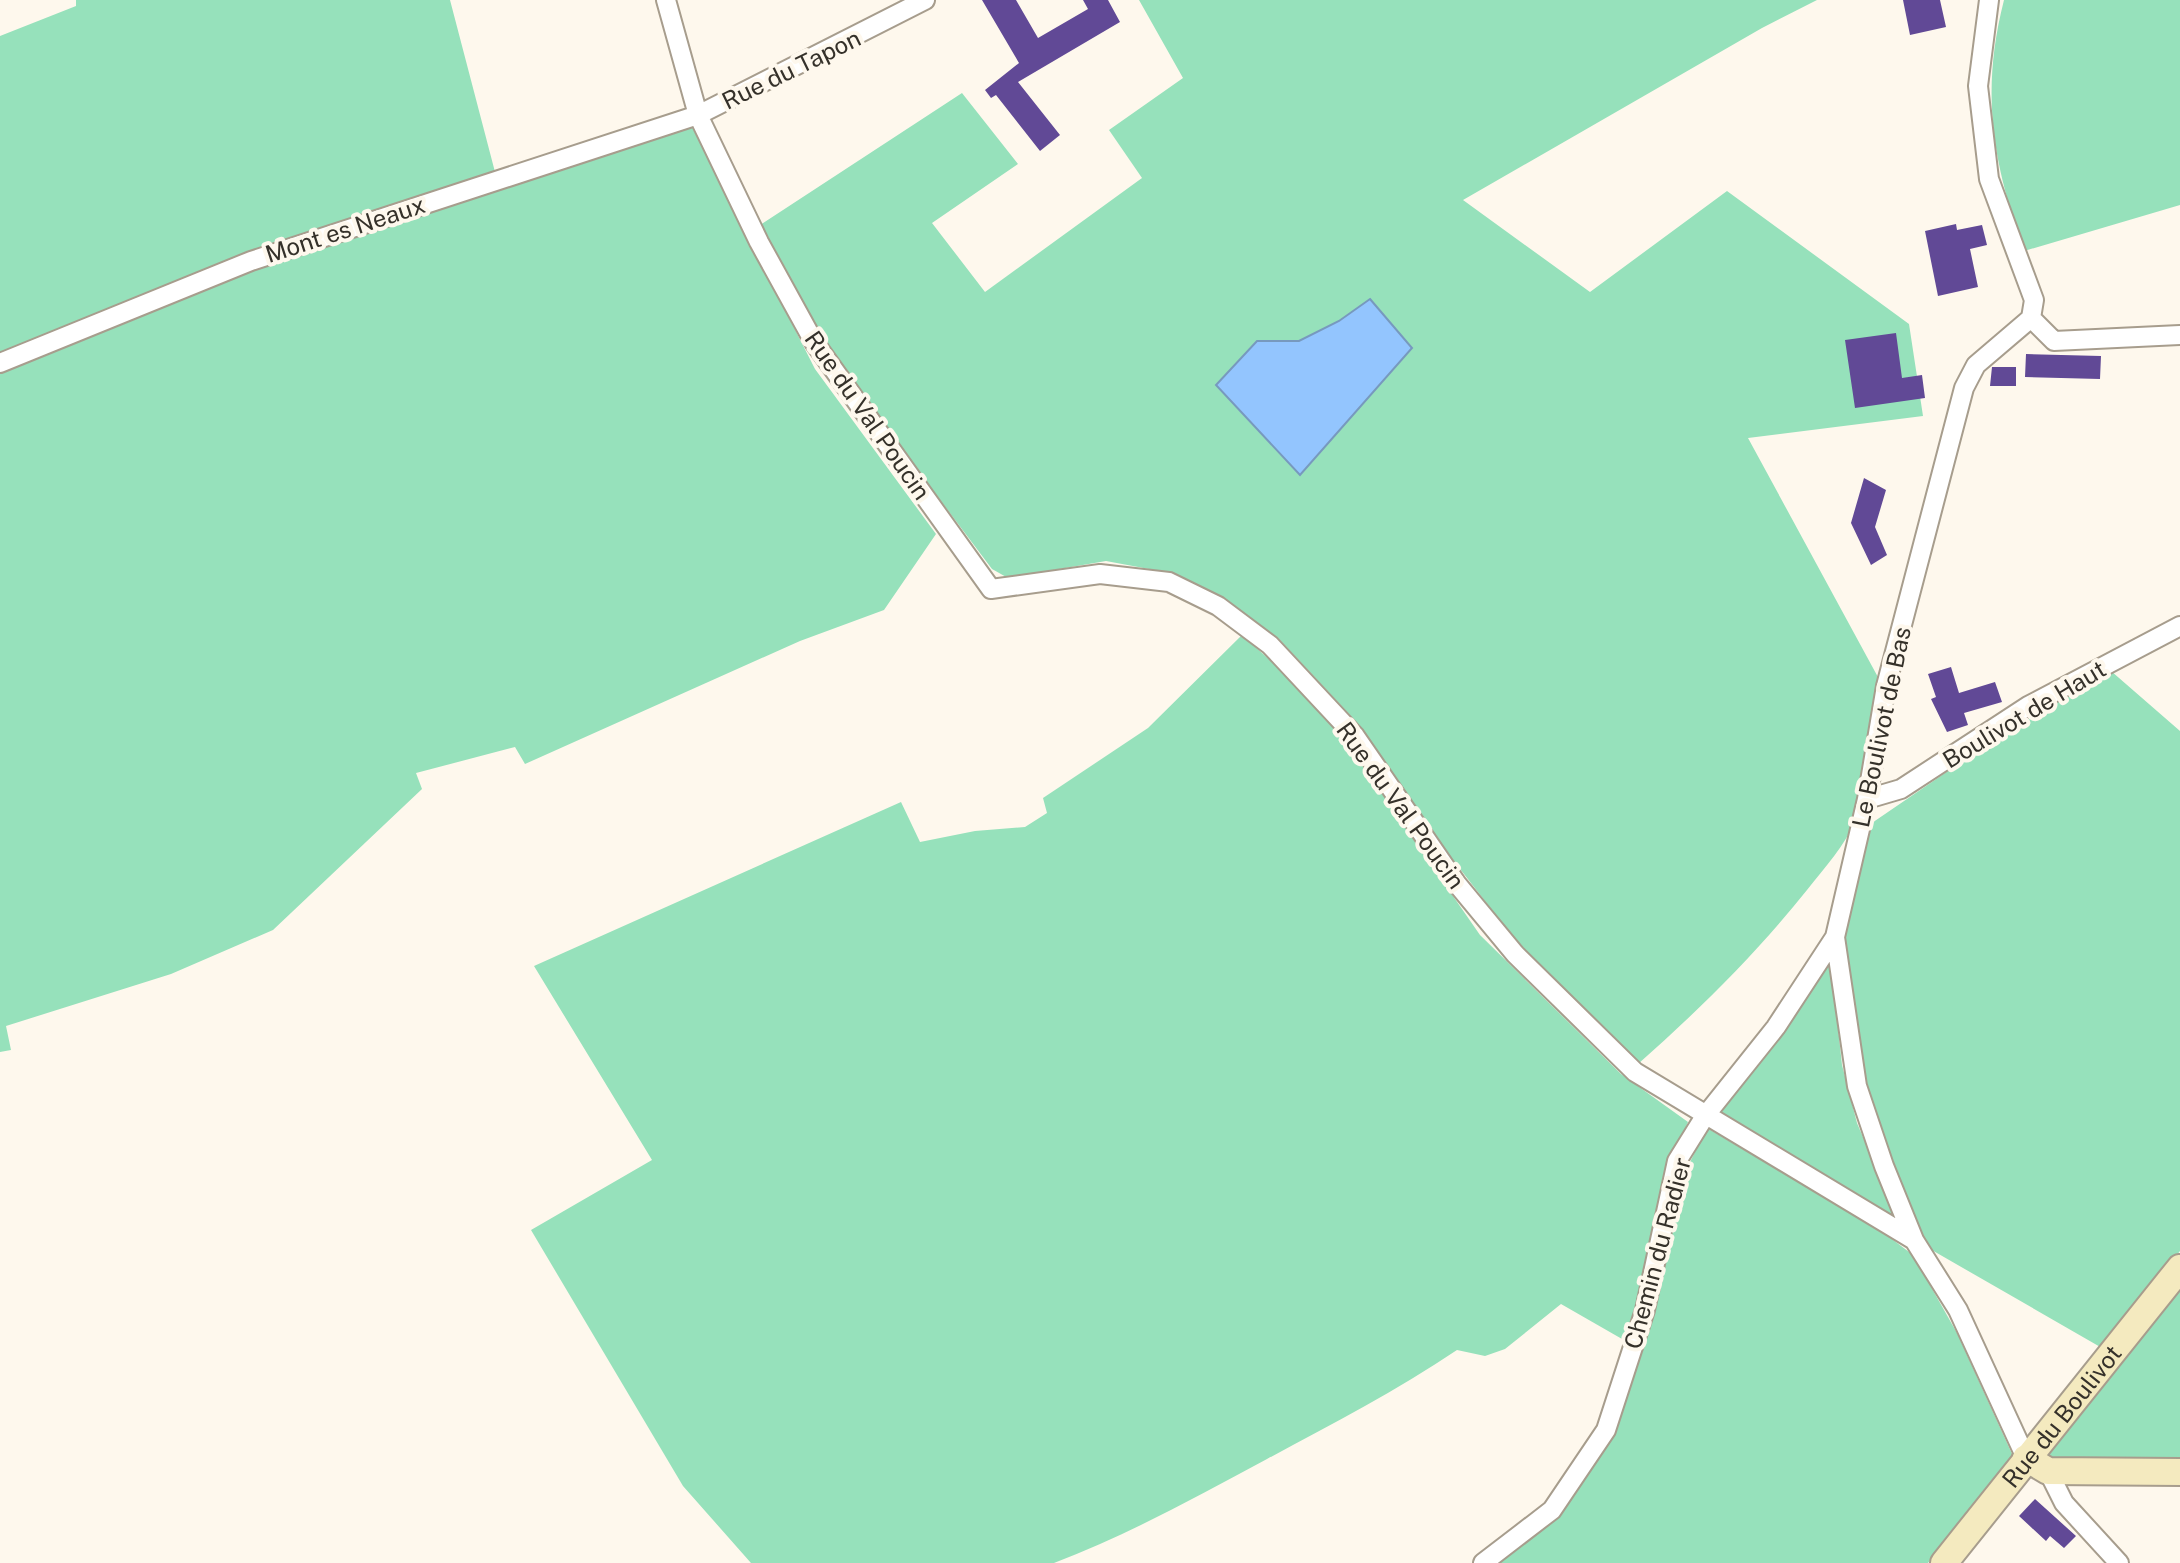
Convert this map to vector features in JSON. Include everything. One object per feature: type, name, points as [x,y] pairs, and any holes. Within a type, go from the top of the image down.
[{"type":"main road","name":"Rue du Boulivot","points":[[1944,1563],[2037,1464],[2180,1268]]},
{"type":"main road","points":[[2037,1464],[2180,1472]]},
{"type":"street","points":[[666,0],[698,115]]},
{"type":"street","name":"Rue du Tapon","points":[[698,115],[925,0]]},
{"type":"street","points":[[1989,0],[1978,86],[1989,179],[2034,300],[2031,318],[2054,341],[2180,335]]},
{"type":"street","name":"Mont es Neaux","points":[[0,363],[251,261],[698,115]]},
{"type":"street","name":"Rue du Val Poucin","points":[[698,115],[759,242],[814,342],[991,589],[1100,574],[1169,582],[1218,606],[1270,645],[1355,736],[1457,884],[1515,954],[1635,1072],[1914,1240]]},
{"type":"street","name":"Le Boulivot de Bas","points":[[2031,318],[1976,365],[1964,388],[1886,686],[1867,799],[1835,937],[1857,1086],[1914,1240],[1958,1310],[2037,1464],[2064,1503],[2119,1563]]},
{"type":"street","name":"Boulivot de Haut","points":[[1867,799],[1901,789],[2028,706],[2180,626]]},
{"type":"street","name":"Chemin du Radier","points":[[1483,1563],[1552,1510],[1606,1430],[1645,1310],[1677,1161],[1705,1116],[1776,1027],[1835,937]]},
{"type":"green space","points":[[76,0],[450,0],[495,172],[0,356],[0,36],[76,6]]},
{"type":"green space","points":[[1139,0],[1817,0],[1762,28],[1463,200],[1590,292],[1727,191],[1909,324],[1923,416],[1748,438],[1879,679],[1856,819],[1834,856],[1768,937],[1705,1002],[1638,1064],[1516,941],[1450,856],[1349,714],[1278,638],[1218,597],[1165,572],[1106,561],[1008,578],[992,569],[843,371],[807,316],[760,225],[962,93],[1018,164],[932,223],[985,292],[1142,178],[1109,130],[1183,78]]},
{"type":"green space","points":[[2004,0],[2180,0],[2180,205],[2024,251],[2004,187],[1993,127],[1993,66]]},
{"type":"green space","points":[[691,125],[815,369],[936,534],[884,610],[800,641],[525,764],[515,747],[416,773],[422,789],[273,930],[171,974],[6,1026],[11,1050],[0,1052],[0,370],[310,248]]},
{"type":"green space","points":[[1242,635],[1293,681],[1342,736],[1480,935],[1621,1074],[1688,1122],[1668,1169],[1629,1343],[1561,1304],[1505,1349],[1485,1356],[1457,1350],[1364,1407],[1189,1501],[1054,1563],[751,1563],[683,1486],[531,1230],[652,1160],[534,966],[901,802],[920,842],[975,831],[1025,827],[1047,813],[1043,798],[1148,728]]},
{"type":"green space","points":[[2111,671],[2180,731],[2180,1251],[2102,1348],[1930,1249],[1912,1217],[1866,1094],[1846,988],[1845,937],[1866,827],[2033,713]]},
{"type":"green space","points":[[1830,952],[1842,1065],[1857,1123],[1898,1220],[1713,1114]]},
{"type":"green space","points":[[1707,1128],[1884,1233],[1913,1255],[1957,1333],[2013,1456],[1928,1563],[1499,1563],[1558,1518],[1616,1426],[1640,1355],[1685,1172]]},
{"type":"green space","points":[[2180,1286],[2180,1462],[2051,1460],[2045,1453]]},
{"type":"water","points":[[1370,299],[1412,348],[1300,475],[1216,385],[1257,341],[1299,341],[1339,321]]},
{"type":"building","points":[[982,0],[1016,0],[1038,38],[1088,9],[1083,0],[1108,0],[1120,22],[1018,82],[1060,135],[1040,151],[996,95],[991,98],[985,90],[1019,63]]},
{"type":"building","points":[[1903,0],[1940,0],[1946,27],[1910,35]]},
{"type":"building","points":[[1956,224],[1957,230],[1982,225],[1987,245],[1970,249],[1978,287],[1938,296],[1925,231]]},
{"type":"building","points":[[1896,333],[1902,378],[1922,375],[1925,398],[1855,408],[1845,340]]},
{"type":"building","points":[[2026,354],[2101,356],[2100,379],[2025,377]]},
{"type":"building","points":[[1992,367],[2016,367],[2016,386],[1990,386]]},
{"type":"building","points":[[1864,478],[1886,490],[1875,527],[1887,555],[1871,565],[1851,523]]},
{"type":"building","points":[[1951,667],[1959,693],[1995,682],[2002,702],[1964,713],[1968,725],[1947,732],[1931,699],[1936,697],[1928,674]]},
{"type":"building","points":[[2035,1499],[2076,1536],[2064,1548],[2050,1536],[2046,1541],[2019,1516]]}]
